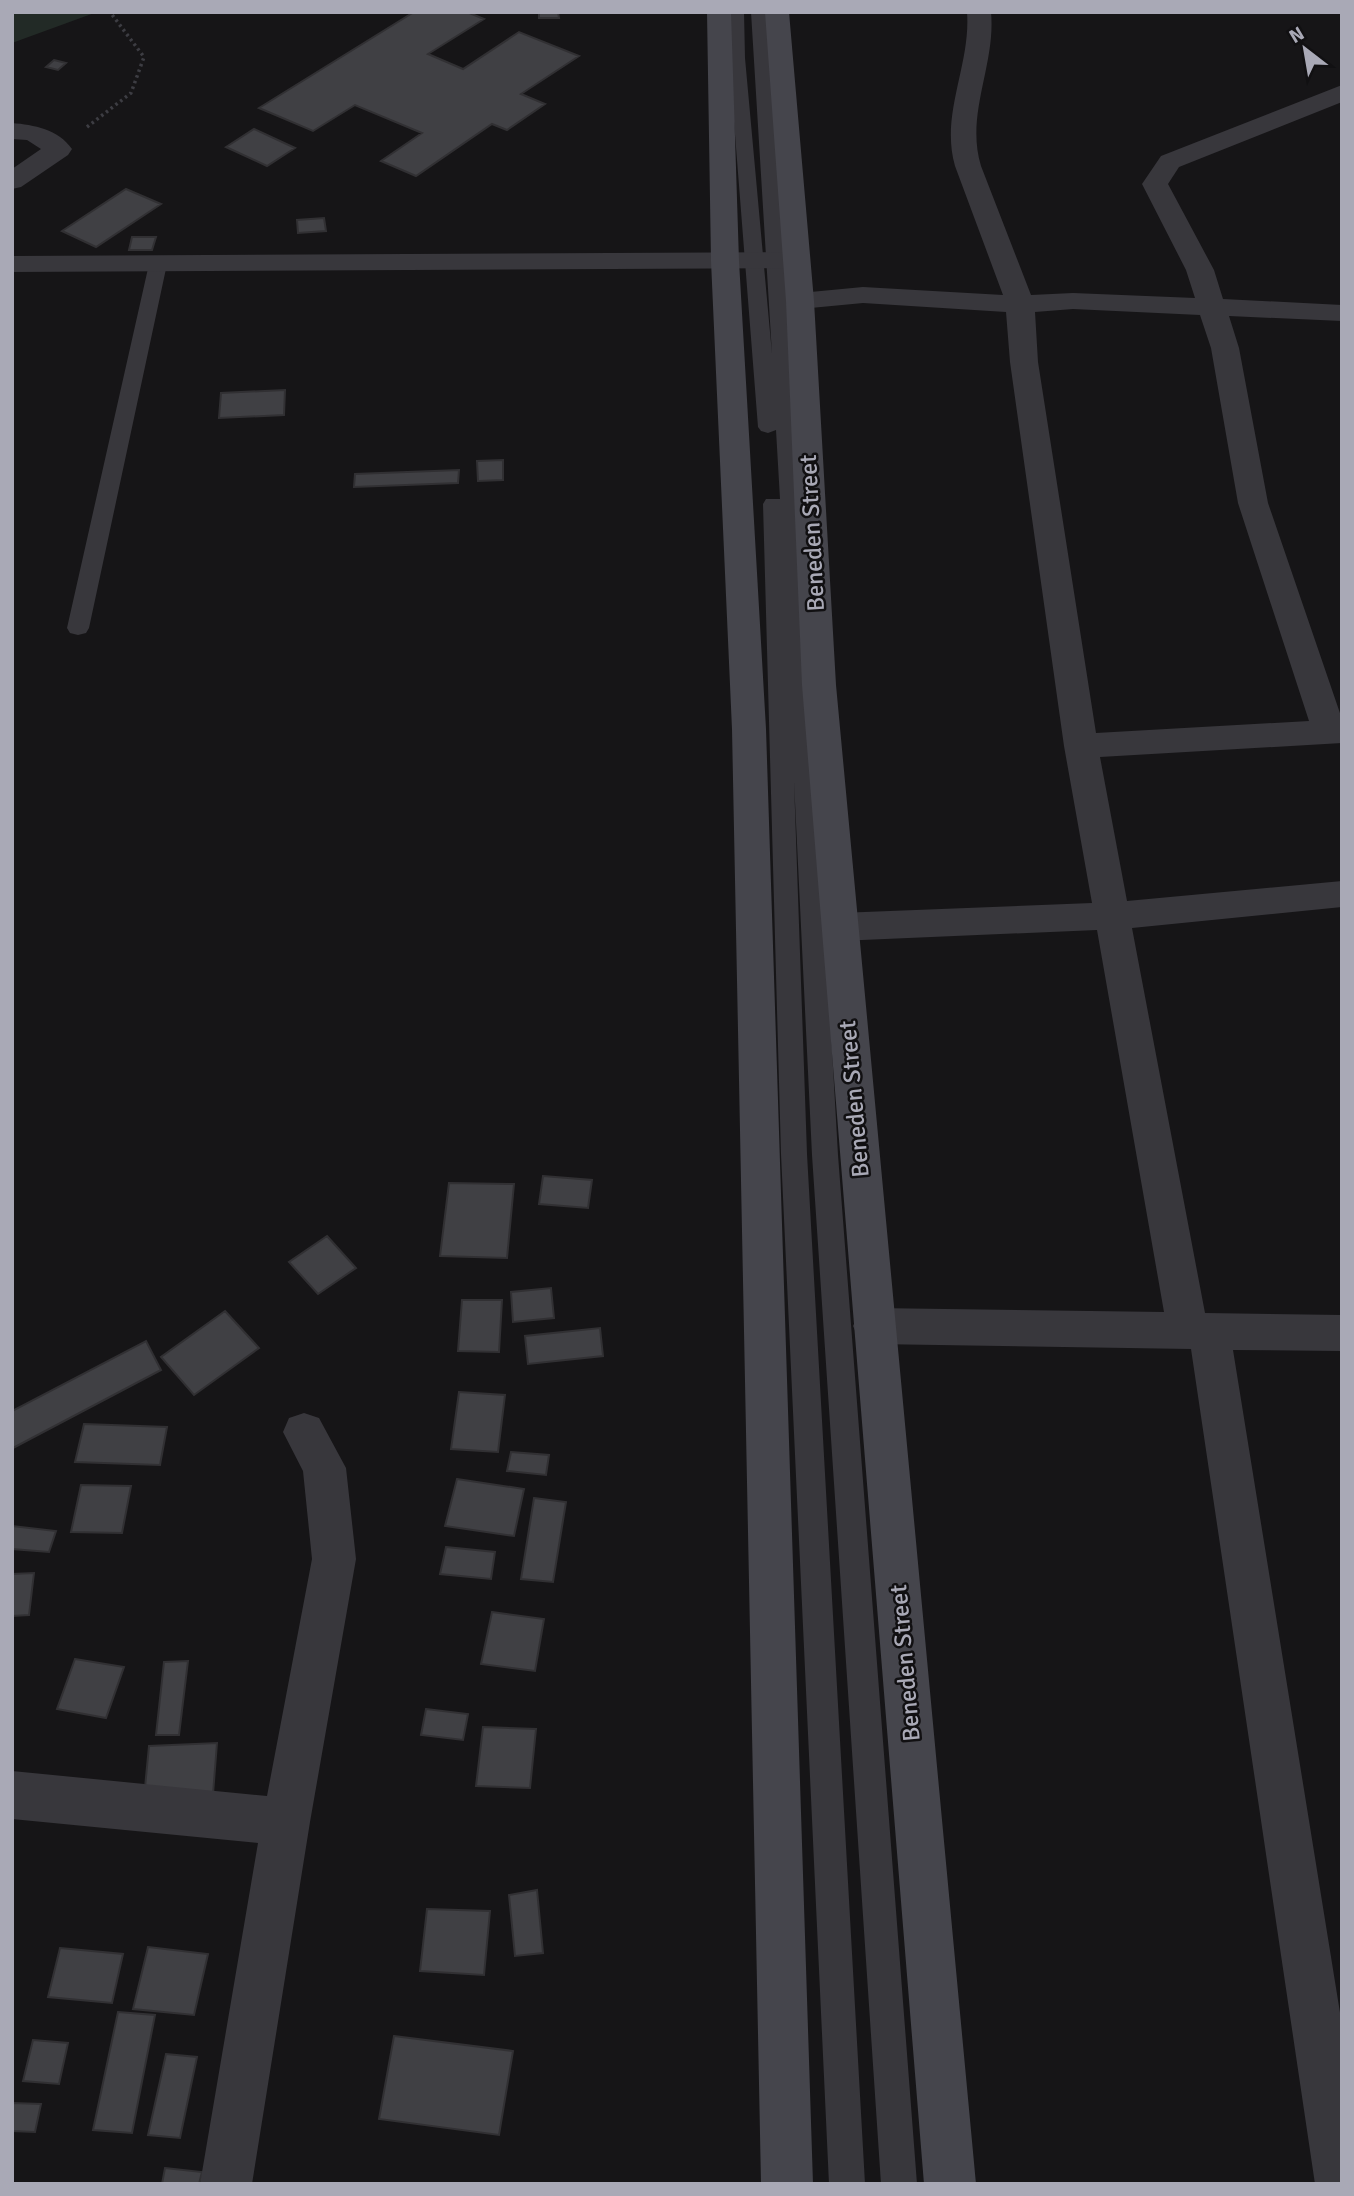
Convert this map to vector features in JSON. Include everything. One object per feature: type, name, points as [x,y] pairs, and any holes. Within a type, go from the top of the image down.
[{"type":"main road","name":"Beneden Street","points":[[719,12],[762,261],[800,301],[819,685],[950,2184]]},
{"type":"main road","name":"Beneden Street","points":[[777,12],[762,261],[749,729],[787,2184]]},
{"type":"street","points":[[979,12],[982,29],[979,55],[964,111],[962,137],[968,166],[1020,304],[1024,362],[1081,746],[1112,916],[1198,1331],[1341,2184]]},
{"type":"street","points":[[1081,746],[1335,732],[1253,503],[1225,348],[1200,270],[1155,184],[1170,162],[1342,93]]},
{"type":"street","points":[[12,131],[34,133],[59,149],[12,181]]},
{"type":"street","points":[[12,264],[762,261]]},
{"type":"street","points":[[800,301],[863,295],[1020,304],[1073,302],[1342,313]]},
{"type":"street","points":[[839,927],[1112,916],[1342,894]]},
{"type":"street","points":[[874,1326],[1342,1333]]},
{"type":"street","points":[[226,2184],[286,1822],[334,1559],[324,1468],[304,1433]]},
{"type":"street","points":[[12,1795],[286,1822]]},
{"type":"lane","points":[[736,12],[762,261],[789,470],[825,1155],[899,2184]]},
{"type":"lane","points":[[759,12],[762,261],[772,471],[794,1154],[847,2184]]},
{"type":"lane","points":[[78,628],[158,264]]},
{"type":"path","points":[[59,149],[131,93],[138,78],[144,57],[111,14]]},
{"type":"shaded area","points":[[12,12],[97,12],[12,43]]},
{"type":"building","points":[[414,12],[467,12],[484,19],[428,54],[463,69],[519,32],[579,56],[521,94],[545,104],[507,130],[492,124],[416,176],[381,161],[422,133],[355,105],[313,131],[259,108]]},
{"type":"building","points":[[539,12],[558,12],[559,18],[539,18]]},
{"type":"building","points":[[54,60],[66,63],[58,70],[46,67]]},
{"type":"building","points":[[254,129],[295,148],[267,166],[226,147]]},
{"type":"building","points":[[126,189],[161,204],[96,247],[62,231]]},
{"type":"building","points":[[324,218],[326,231],[298,233],[297,220]]},
{"type":"building","points":[[132,237],[156,237],[152,250],[129,250]]},
{"type":"building","points":[[285,390],[284,415],[219,418],[221,393]]},
{"type":"building","points":[[503,460],[503,480],[478,481],[477,461]]},
{"type":"building","points":[[459,470],[458,483],[354,487],[355,474]]},
{"type":"building","points":[[543,1176],[592,1180],[588,1208],[539,1204]]},
{"type":"building","points":[[449,1183],[514,1184],[507,1258],[440,1256]]},
{"type":"building","points":[[327,1236],[356,1268],[318,1294],[289,1262]]},
{"type":"building","points":[[551,1288],[554,1318],[513,1322],[511,1292]]},
{"type":"building","points":[[462,1300],[502,1300],[499,1352],[458,1351]]},
{"type":"building","points":[[225,1311],[259,1348],[194,1395],[161,1357]]},
{"type":"building","points":[[600,1328],[603,1356],[528,1364],[525,1336]]},
{"type":"building","points":[[146,1341],[161,1370],[13,1448],[12,1411]]},
{"type":"building","points":[[459,1392],[505,1395],[498,1452],[451,1449]]},
{"type":"building","points":[[84,1424],[167,1427],[160,1465],[75,1462]]},
{"type":"building","points":[[511,1452],[549,1455],[546,1475],[507,1471]]},
{"type":"building","points":[[457,1479],[524,1489],[514,1536],[445,1526]]},
{"type":"building","points":[[81,1485],[131,1486],[122,1533],[71,1532]]},
{"type":"building","points":[[534,1498],[566,1502],[553,1582],[521,1579]]},
{"type":"building","points":[[12,1526],[56,1531],[49,1552],[12,1549]]},
{"type":"building","points":[[446,1547],[495,1552],[491,1579],[440,1574]]},
{"type":"building","points":[[34,1573],[29,1615],[12,1616],[12,1574]]},
{"type":"building","points":[[492,1612],[544,1619],[535,1671],[481,1664]]},
{"type":"building","points":[[75,1659],[124,1667],[106,1718],[57,1709]]},
{"type":"building","points":[[188,1661],[179,1735],[156,1735],[164,1662]]},
{"type":"building","points":[[426,1709],[468,1714],[463,1740],[421,1735]]},
{"type":"building","points":[[483,1727],[536,1729],[530,1788],[476,1786]]},
{"type":"building","points":[[217,1743],[213,1794],[144,1798],[149,1746]]},
{"type":"building","points":[[537,1890],[543,1953],[515,1956],[509,1895]]},
{"type":"building","points":[[427,1909],[490,1911],[484,1975],[420,1971]]},
{"type":"building","points":[[148,1947],[208,1954],[194,2015],[133,2009]]},
{"type":"building","points":[[60,1948],[123,1954],[112,2003],[48,1997]]},
{"type":"building","points":[[118,2012],[155,2015],[132,2133],[93,2130]]},
{"type":"building","points":[[394,2036],[513,2051],[499,2135],[379,2119]]},
{"type":"building","points":[[33,2040],[68,2043],[59,2084],[23,2081]]},
{"type":"building","points":[[166,2054],[197,2057],[180,2138],[148,2135]]},
{"type":"building","points":[[12,2103],[41,2104],[35,2132],[12,2131]]},
{"type":"building","points":[[165,2168],[202,2172],[199,2184],[162,2184]]}]
